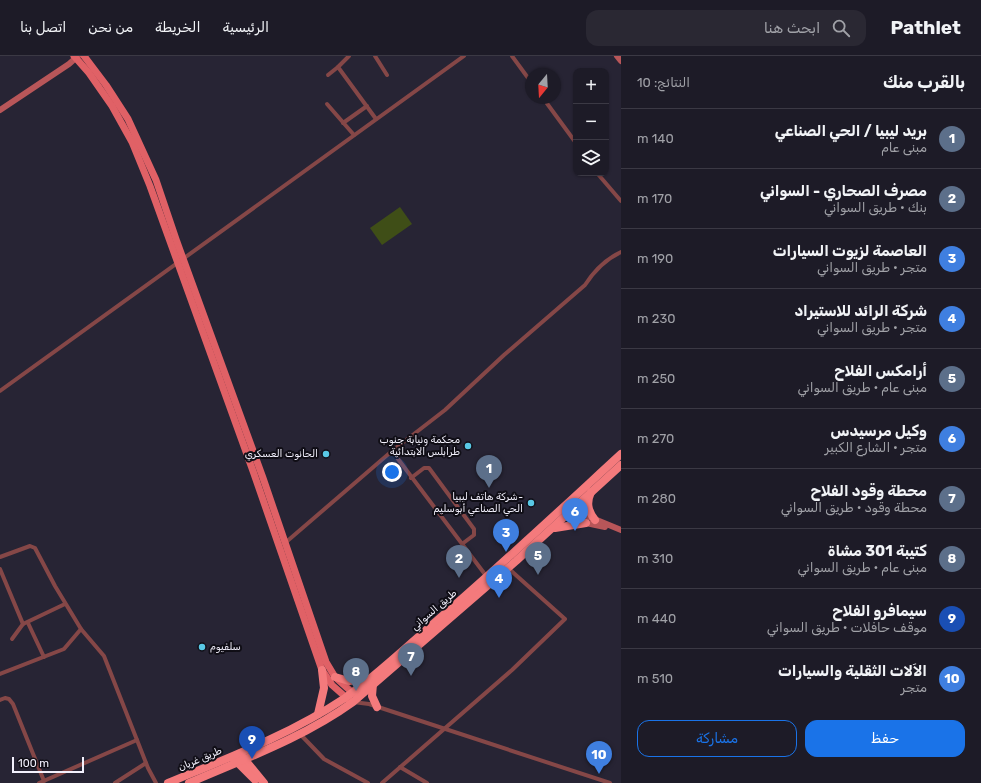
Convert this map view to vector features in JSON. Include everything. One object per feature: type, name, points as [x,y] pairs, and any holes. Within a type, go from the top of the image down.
[{"type":"highway","name":"طريق السواني","points":[[238,758],[318,714],[372,681],[508,568],[550,529],[621,454]]},
{"type":"highway","name":"طريق السواني","points":[[238,758],[300,734],[336,714],[356,700],[372,681],[488,577],[566,511],[591,492],[621,465]]},
{"type":"highway","points":[[591,492],[589,497],[589,509],[594,520]]},
{"type":"highway","points":[[550,529],[568,524],[586,523]]},
{"type":"highway","points":[[318,714],[324,692],[322,670]]},
{"type":"highway","points":[[335,677],[349,681],[372,681],[373,705]]},
{"type":"highway","points":[[238,758],[258,783]]},
{"type":"highway","points":[[238,758],[264,783]]},
{"type":"highway","name":"طريق غريان","points":[[168,783],[238,758]]},
{"type":"highway","name":"طريق غريان","points":[[189,783],[238,758]]},
{"type":"main road","points":[[84,56],[116,100],[138,140],[156,180],[180,261],[322,670],[332,685],[356,700]]},
{"type":"main road","points":[[76,57],[103,93],[132,142],[180,261],[286,543],[326,662],[348,695]]},
{"type":"street","points":[[328,75],[349,56]]},
{"type":"street","points":[[375,56],[388,74]]},
{"type":"street","points":[[0,391],[464,56]]},
{"type":"street","points":[[512,56],[525,74]]},
{"type":"street","points":[[617,56],[621,61]]},
{"type":"street","points":[[0,110],[76,57]]},
{"type":"street","points":[[338,67],[376,119]]},
{"type":"street","points":[[327,104],[354,135]]},
{"type":"street","points":[[547,104],[574,140]]},
{"type":"street","points":[[343,123],[367,106]]},
{"type":"street","points":[[599,176],[621,202]]},
{"type":"street","points":[[280,549],[392,451],[445,410],[504,355],[585,285],[592,274],[612,256],[621,252]]},
{"type":"street","points":[[392,451],[411,478],[488,577]]},
{"type":"street","points":[[411,478],[424,468],[430,468],[474,529],[474,535],[462,544]]},
{"type":"street","points":[[566,511],[613,528]]},
{"type":"street","points":[[566,511],[586,523],[621,530]]},
{"type":"street","points":[[0,557],[32,546],[36,550],[65,604],[81,629],[104,656],[146,763],[156,783]]},
{"type":"street","points":[[382,783],[512,670],[565,619],[508,568]]},
{"type":"street","points":[[0,569],[23,624]]},
{"type":"street","points":[[12,639],[23,624],[28,623],[65,604]]},
{"type":"street","points":[[28,623],[44,657]]},
{"type":"street","points":[[0,674],[64,649],[81,629]]},
{"type":"street","points":[[0,700],[4,698],[9,699],[12,704],[41,782],[137,740]]},
{"type":"street","points":[[356,700],[373,705]]},
{"type":"street","points":[[356,700],[610,783]]},
{"type":"street","points":[[295,727],[324,759],[368,783]]},
{"type":"street","points":[[115,783],[146,763]]},
{"type":"street","points":[[400,767],[427,783]]},
{"type":"green space","points":[[400,207],[412,224],[382,245],[370,228]]},
{"type":"place","name":"محكمة ونيابة جنوب طرابلس الابتدائية","points":[[468,446]]},
{"type":"place","name":"الحانوت العسكري","points":[[326,454]]},
{"type":"place","name":"بريد ليبيا / الحي الصناعي","points":[[489,488]]},
{"type":"place","name":"شركة هاتف ليبيا- الحي الصناعي أبوسليم","points":[[531,503]]},
{"type":"place","name":"وكيل مرسيدس","points":[[575,531]]},
{"type":"place","name":"العاصمة لزيوت السيارات","points":[[506,552]]},
{"type":"place","name":"أرامكس الفلاح","points":[[538,575]]},
{"type":"place","name":"مصرف الصحاري - السواني","points":[[459,578]]},
{"type":"place","name":"شركة الرائد للاستيراد","points":[[499,598]]},
{"type":"place","name":"سلفيوم","points":[[202,647]]},
{"type":"place","name":"محطة وقود الفلاح","points":[[411,676]]},
{"type":"place","name":"كتيبة 301 مشاة","points":[[356,691]]},
{"type":"place","name":"سيمافرو الفلاح","points":[[252,759]]},
{"type":"place","name":"الاَلات الثقلية والسيارات","points":[[599,774]]}]
